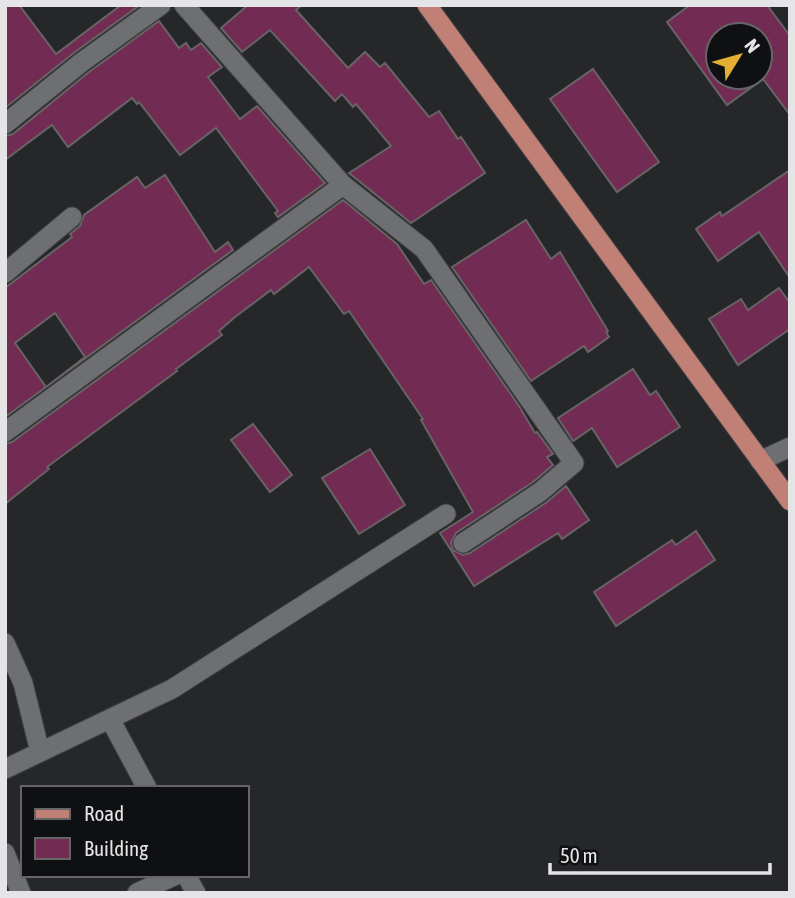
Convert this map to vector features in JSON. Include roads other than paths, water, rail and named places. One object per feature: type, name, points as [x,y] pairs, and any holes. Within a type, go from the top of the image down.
[{"type":"main road","points":[[427,5],[790,501]]},
{"type":"street","points":[[5,124],[82,62],[161,5]]},
{"type":"street","points":[[184,5],[344,185],[424,249],[575,463],[540,492],[463,543]]},
{"type":"street","points":[[5,432],[344,185]]},
{"type":"street","points":[[5,272],[72,217]]},
{"type":"street","points":[[760,461],[790,447]]},
{"type":"street","points":[[5,769],[172,689],[446,514]]},
{"type":"street","points":[[5,643],[23,683],[40,752]]},
{"type":"street","points":[[110,719],[146,786]]},
{"type":"street","points":[[5,853],[21,893]]},
{"type":"street","points":[[137,893],[172,877]]},
{"type":"street","points":[[187,877],[195,893]]}]
